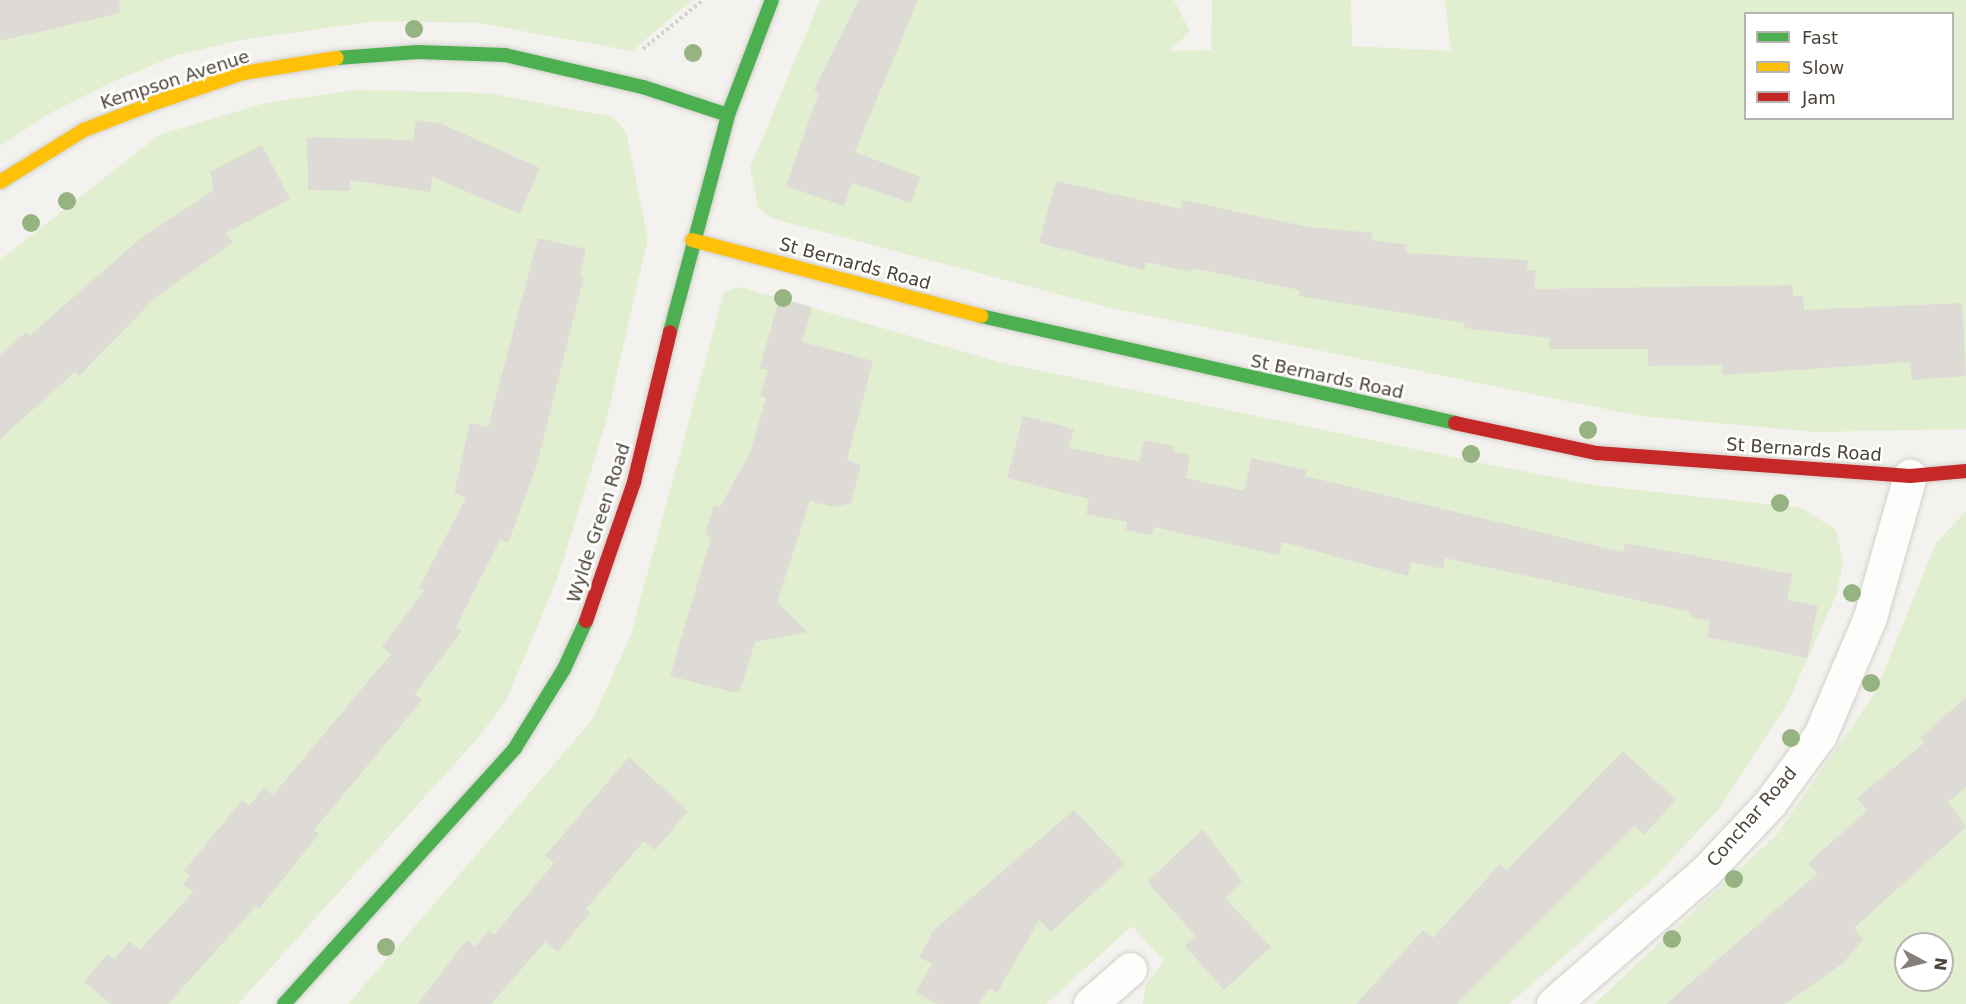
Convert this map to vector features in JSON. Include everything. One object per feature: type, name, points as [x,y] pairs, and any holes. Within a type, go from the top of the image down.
[{"type":"street","name":"Wylde Green Road","points":[[284,1004],[515,748],[564,669],[602,585],[634,482],[692,240],[728,115],[772,0]]},
{"type":"street","name":"Kempson Avenue","points":[[0,182],[84,130],[157,102],[243,74],[330,58],[418,52],[505,55],[607,78],[728,115]]},
{"type":"street","name":"St Bernards Road","points":[[692,240],[1076,340],[1596,453],[1910,476],[1966,471]]},
{"type":"street","name":"Conchar Road","points":[[1553,1004],[1706,871],[1770,803],[1820,735],[1870,617],[1910,476]]},
{"type":"street","points":[[1094,1003],[1130,969]]},
{"type":"path","points":[[607,78],[703,0]]},
{"type":"green space","points":[[0,0],[692,0],[632,51],[478,23],[375,21],[241,40],[177,55],[112,82],[50,113],[0,146]]},
{"type":"green space","points":[[820,0],[1174,0],[1190,32],[1169,51],[1211,50],[1212,0],[1351,0],[1352,46],[1451,51],[1445,0],[1966,0],[1966,429],[1817,432],[1640,416],[1106,307],[771,218],[758,207],[750,168]]},
{"type":"green space","points":[[357,90],[488,93],[613,117],[626,132],[648,238],[606,422],[558,577],[506,701],[478,738],[238,1004],[0,1004],[0,260],[159,135],[265,103]]},
{"type":"green space","points":[[740,287],[999,362],[1467,460],[1593,485],[1802,508],[1836,530],[1843,562],[1837,593],[1787,704],[1719,809],[1653,879],[1509,1004],[1143,1004],[1146,984],[1164,961],[1132,926],[1046,1004],[348,1004],[592,720],[630,637],[724,292]]},
{"type":"green space","points":[[1966,511],[1966,1004],[1594,1004],[1777,834],[1875,693],[1936,543]]},
{"type":"building","points":[[0,0],[119,0],[120,13],[0,41]]},
{"type":"building","points":[[859,0],[918,0],[855,152],[920,177],[911,203],[852,183],[844,206],[786,186],[819,92],[814,90]]},
{"type":"building","points":[[416,120],[442,124],[540,168],[520,214],[432,177],[430,192],[350,180],[350,191],[308,190],[307,137],[413,140]]},
{"type":"building","points":[[262,145],[290,199],[226,233],[233,242],[155,298],[79,376],[75,372],[0,439],[0,355],[26,332],[29,336],[141,238],[214,190],[210,172]]},
{"type":"building","points":[[1056,181],[1181,209],[1183,200],[1308,227],[1373,233],[1372,240],[1407,245],[1406,253],[1528,260],[1527,270],[1536,271],[1534,289],[1793,285],[1793,296],[1803,296],[1804,310],[1962,303],[1966,376],[1912,380],[1910,362],[1723,375],[1722,365],[1648,366],[1648,349],[1549,349],[1550,338],[1464,328],[1465,323],[1299,296],[1300,290],[1192,268],[1191,272],[1146,262],[1144,270],[1039,243]]},
{"type":"building","points":[[538,238],[586,249],[580,276],[584,277],[537,465],[508,543],[500,540],[456,627],[462,631],[415,694],[422,700],[314,830],[319,834],[259,909],[256,906],[168,1004],[111,1004],[84,982],[107,954],[114,960],[129,941],[140,950],[193,892],[183,884],[190,875],[184,871],[242,800],[249,806],[264,788],[273,795],[391,654],[382,647],[424,590],[419,588],[466,498],[454,493],[470,423],[488,427]]},
{"type":"building","points":[[779,298],[812,307],[802,342],[873,361],[847,460],[861,465],[851,503],[833,507],[810,501],[777,602],[807,632],[755,642],[740,691],[733,692],[670,676],[711,538],[705,535],[714,505],[720,507],[750,453],[766,398],[760,396],[768,370],[760,368]]},
{"type":"building","points":[[1023,416],[1074,429],[1069,448],[1139,462],[1144,440],[1174,446],[1173,451],[1190,455],[1186,478],[1244,491],[1252,458],[1306,470],[1305,476],[1623,552],[1625,543],[1793,574],[1787,600],[1818,606],[1807,658],[1707,637],[1710,621],[1690,617],[1691,612],[1445,558],[1443,569],[1411,562],[1408,576],[1282,542],[1279,555],[1154,527],[1152,535],[1126,530],[1127,522],[1086,514],[1089,499],[1007,478]]},
{"type":"building","points":[[1966,697],[1966,787],[1948,802],[1966,827],[1854,928],[1863,939],[1843,963],[1785,1004],[1666,1004],[1817,874],[1808,863],[1867,811],[1857,798],[1924,743],[1920,738]]},
{"type":"building","points":[[1623,751],[1676,800],[1644,835],[1635,826],[1457,1004],[1356,1004],[1423,930],[1433,938],[1500,864],[1507,870]]},
{"type":"building","points":[[629,757],[688,811],[655,850],[644,841],[586,909],[590,913],[558,952],[545,942],[491,1004],[417,1004],[467,940],[475,947],[489,931],[494,935],[554,863],[545,856]]},
{"type":"building","points":[[1074,810],[1125,864],[1051,932],[1039,920],[997,993],[989,988],[979,1004],[937,1004],[916,992],[932,964],[919,957],[934,930]]},
{"type":"building","points":[[1203,829],[1242,881],[1225,898],[1271,947],[1224,990],[1185,946],[1196,936],[1147,882]]},
{"type":"traffic: fast","points":[[670,332],[728,115],[772,0]]},
{"type":"traffic: fast","points":[[337,58],[418,52],[505,55],[643,87],[728,115]]},
{"type":"traffic: fast","points":[[981,316],[1455,423]]},
{"type":"traffic: fast","points":[[284,1004],[515,748],[564,669],[586,621]]},
{"type":"traffic: slow","points":[[0,182],[84,130],[157,102],[243,73],[337,58]]},
{"type":"traffic: slow","points":[[692,240],[981,316]]},
{"type":"traffic: jam","points":[[586,621],[634,482],[670,332]]},
{"type":"traffic: jam","points":[[1455,423],[1596,453],[1910,476],[1966,471]]}]
